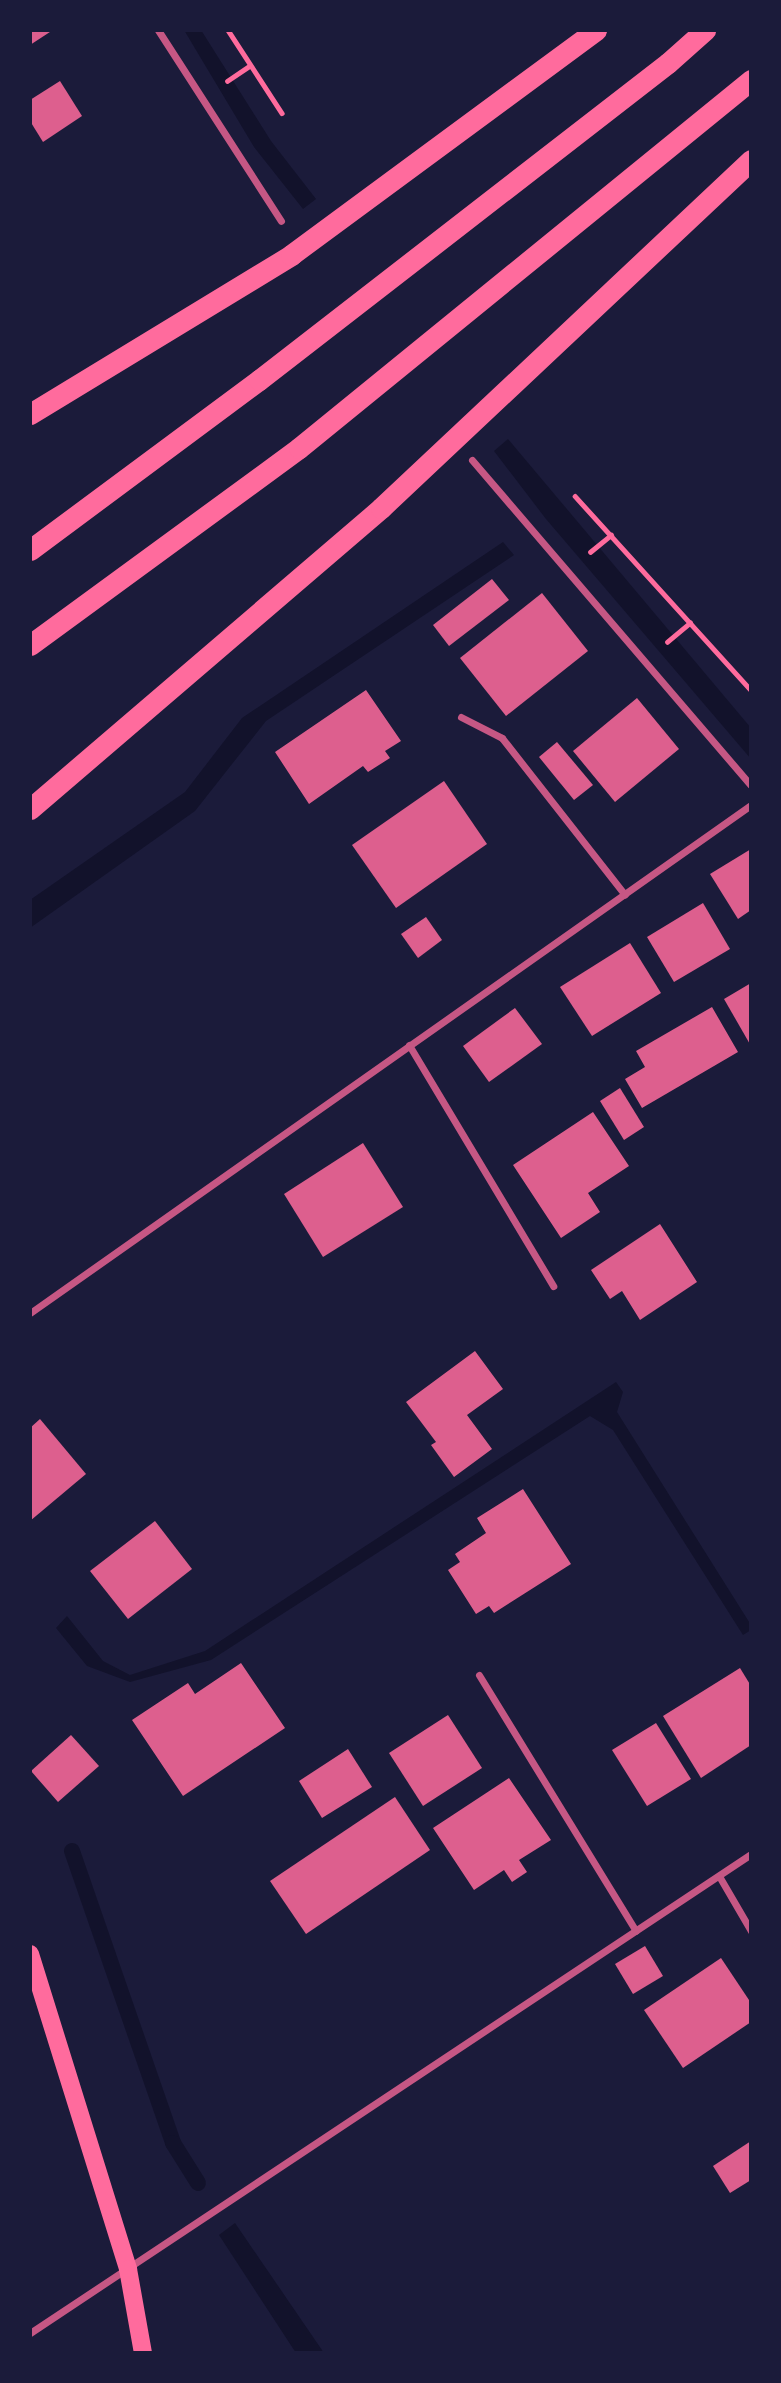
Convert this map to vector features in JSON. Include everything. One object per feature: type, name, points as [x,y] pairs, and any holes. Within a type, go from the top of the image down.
[{"type":"highway","points":[[30,414],[291,255],[596,30]]},
{"type":"highway","points":[[30,550],[259,380],[668,63],[705,30]]},
{"type":"highway","points":[[30,645],[299,448],[751,80]]},
{"type":"highway","points":[[30,809],[381,508],[751,160]]},
{"type":"main road","points":[[30,1954],[128,2269],[143,2353]]},
{"type":"street","points":[[158,30],[281,221]]},
{"type":"street","points":[[472,460],[751,786]]},
{"type":"street","points":[[461,717],[502,738],[625,895]]},
{"type":"street","points":[[30,1313],[751,804]]},
{"type":"street","points":[[409,1045],[553,1286]]},
{"type":"street","points":[[479,1675],[636,1931]]},
{"type":"street","points":[[30,2333],[751,1854]]},
{"type":"street","points":[[719,1876],[751,1931]]},
{"type":"path","points":[[228,30],[282,113]]},
{"type":"path","points":[[575,496],[751,690]]},
{"type":"shaded area","points":[[184,30],[201,30],[271,141],[316,199],[303,209],[254,147]]},
{"type":"shaded area","points":[[508,439],[751,728],[751,759],[546,519],[494,451]]},
{"type":"shaded area","points":[[503,542],[514,555],[266,721],[195,811],[30,928],[30,900],[185,792],[242,718]]},
{"type":"shaded area","points":[[616,1382],[623,1392],[617,1412],[751,1625],[751,1630],[743,1635],[613,1430],[590,1416],[211,1660],[130,1682],[87,1666],[56,1628],[67,1616],[103,1661],[130,1675],[205,1651]]},
{"type":"shaded area","points":[[235,2223],[324,2353],[296,2353],[219,2235]]},
{"type":"building","points":[[30,30],[53,30],[30,45]]},
{"type":"building","points":[[60,81],[82,116],[43,142],[30,121],[30,100]]},
{"type":"building","points":[[492,579],[509,600],[449,646],[433,625]]},
{"type":"building","points":[[542,593],[588,651],[506,716],[460,658]]},
{"type":"building","points":[[366,690],[401,741],[385,751],[390,758],[368,772],[363,766],[309,804],[275,752]]},
{"type":"building","points":[[637,698],[679,749],[615,802],[573,751]]},
{"type":"building","points":[[557,742],[593,785],[574,800],[539,757]]},
{"type":"building","points":[[444,781],[487,844],[396,908],[352,845]]},
{"type":"building","points":[[751,849],[751,910],[738,919],[710,874]]},
{"type":"building","points":[[703,903],[730,949],[674,982],[647,937]]},
{"type":"building","points":[[426,917],[442,940],[418,958],[401,934]]},
{"type":"building","points":[[630,943],[661,993],[592,1036],[560,987]]},
{"type":"building","points":[[751,983],[751,1046],[724,999]]},
{"type":"building","points":[[712,1007],[738,1052],[642,1108],[625,1079],[645,1067],[636,1051]]},
{"type":"building","points":[[515,1008],[542,1044],[489,1082],[463,1046]]},
{"type":"building","points":[[620,1088],[644,1127],[624,1140],[600,1101]]},
{"type":"building","points":[[593,1112],[629,1166],[588,1193],[600,1212],[561,1238],[513,1165]]},
{"type":"building","points":[[363,1143],[403,1207],[323,1257],[284,1194]]},
{"type":"building","points":[[660,1224],[697,1282],[640,1320],[622,1291],[610,1299],[591,1270]]},
{"type":"building","points":[[475,1351],[503,1389],[467,1415],[492,1449],[454,1477],[431,1445],[436,1442],[406,1402]]},
{"type":"building","points":[[40,1419],[86,1474],[30,1521],[30,1428]]},
{"type":"building","points":[[523,1489],[571,1564],[494,1613],[489,1606],[476,1614],[448,1570],[460,1562],[455,1554],[486,1533],[477,1518]]},
{"type":"building","points":[[155,1521],[192,1569],[128,1619],[90,1571]]},
{"type":"building","points":[[241,1663],[285,1728],[183,1796],[132,1720],[188,1683],[195,1694]]},
{"type":"building","points":[[740,1668],[751,1686],[751,1745],[701,1778],[663,1716]]},
{"type":"building","points":[[448,1715],[482,1768],[423,1806],[389,1753]]},
{"type":"building","points":[[656,1723],[691,1779],[647,1806],[612,1750]]},
{"type":"building","points":[[71,1735],[99,1766],[58,1802],[31,1771]]},
{"type":"building","points":[[348,1749],[372,1787],[322,1818],[299,1781]]},
{"type":"building","points":[[509,1778],[551,1840],[519,1860],[527,1872],[512,1882],[504,1870],[474,1890],[433,1828]]},
{"type":"building","points":[[395,1797],[430,1850],[306,1934],[270,1881]]},
{"type":"building","points":[[645,1946],[663,1976],[633,1994],[615,1964]]},
{"type":"building","points":[[721,1958],[751,2003],[751,2022],[683,2068],[644,2010]]},
{"type":"building","points":[[751,2141],[751,2180],[730,2193],[713,2166]]},
{"type":"waterway","points":[[72,1851],[173,2143],[198,2183]]}]
